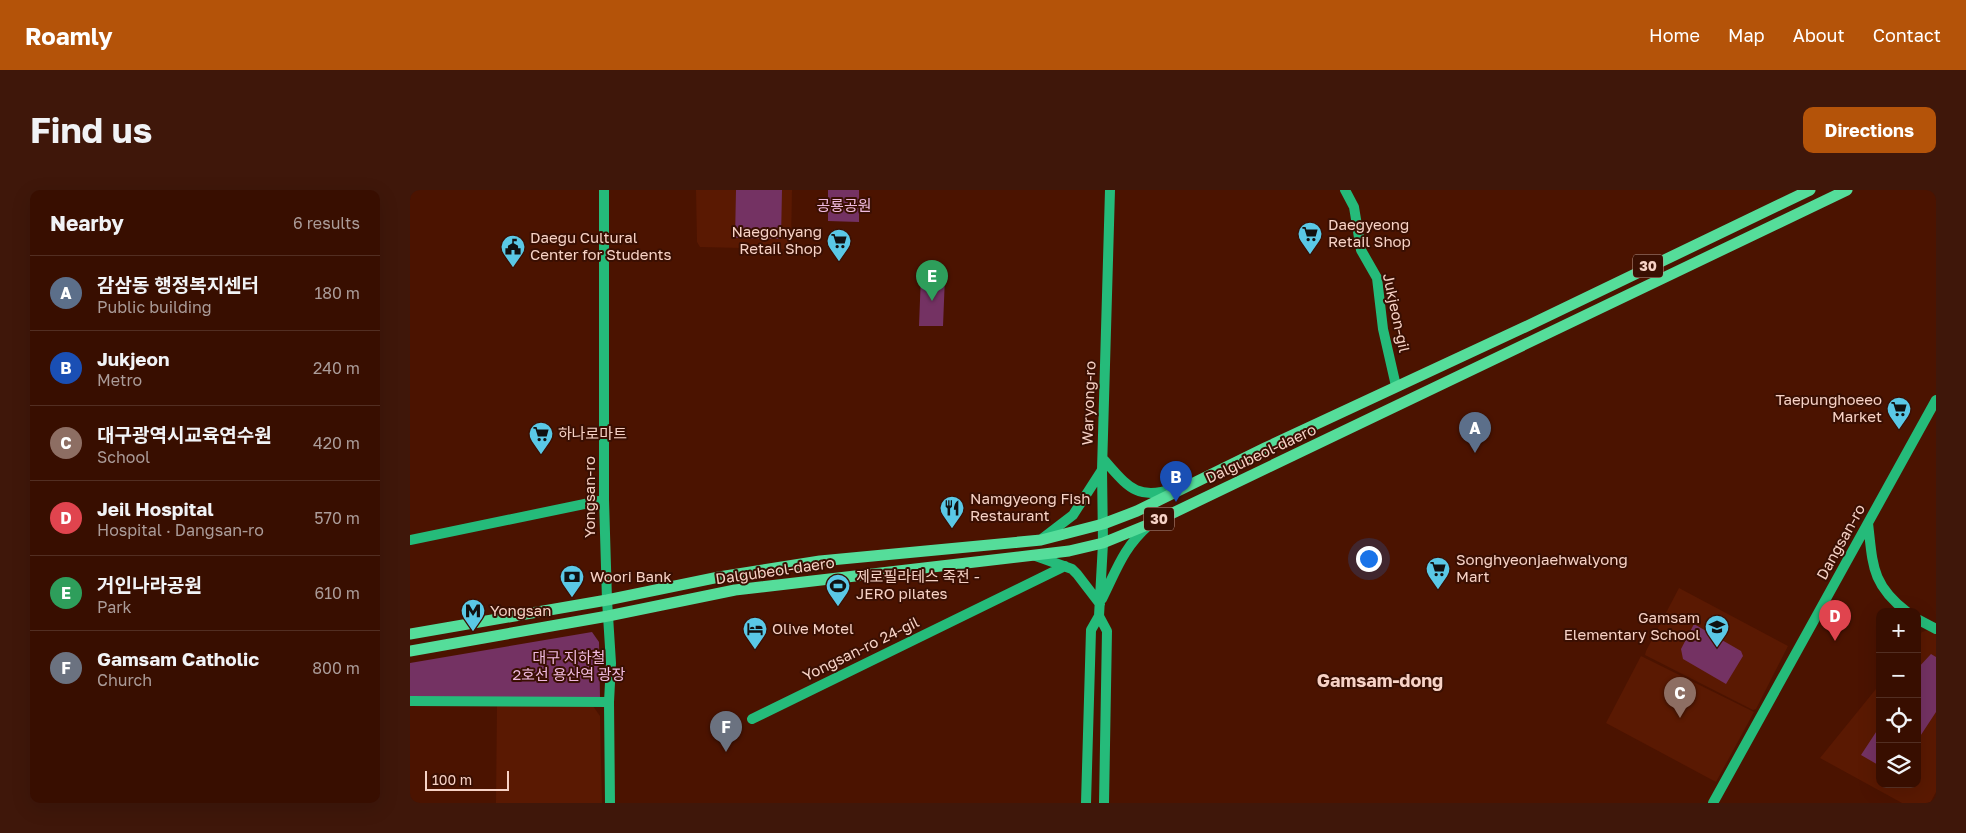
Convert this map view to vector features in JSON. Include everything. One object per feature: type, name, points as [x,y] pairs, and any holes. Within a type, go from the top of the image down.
[{"type":"main road","name":"Yongsan-ro","points":[[604,190],[604,500],[611,664],[609,702],[610,803]]},
{"type":"main road","name":"Waryong-ro","points":[[1086,803],[1091,630],[1099,616],[1103,542],[1103,464],[1110,190]]},
{"type":"main road","name":"Jukjeon-gil","points":[[1345,190],[1354,207],[1361,250],[1377,278],[1383,329],[1396,386]]},
{"type":"main road","name":"Dalgubeol-daero","points":[[410,634],[607,600],[719,577],[820,561],[1041,540],[1103,524],[1137,511],[1186,485],[1810,190]]},
{"type":"main road","name":"Dalgubeol-daero","points":[[410,651],[608,616],[744,589],[1069,551],[1103,542],[1152,523],[1847,190]]},
{"type":"main road","points":[[1434,388],[1430,377],[1443,370],[1444,364]]},
{"type":"main road","name":"Dangsan-ro","points":[[1713,803],[1936,400]]},
{"type":"main road","points":[[1041,540],[1073,515],[1103,464],[1129,486],[1147,494],[1161,493],[1186,485]]},
{"type":"main road","points":[[410,540],[604,500]]},
{"type":"main road","points":[[1033,555],[1065,566],[1077,574],[1100,604],[1121,558],[1130,544],[1152,523]]},
{"type":"main road","points":[[1868,523],[1878,582],[1902,608]]},
{"type":"main road","name":"Yongsan-ro 24-gil","points":[[752,719],[1065,566]]},
{"type":"main road","name":"Waryong-ro","points":[[1099,616],[1107,631],[1104,803]]},
{"type":"main road","points":[[1921,621],[1936,629]]},
{"type":"main road","points":[[410,701],[609,702]]},
{"type":"shaded area","points":[[696,190],[792,190],[791,246],[786,249],[700,247],[697,242]]},
{"type":"shaded area","name":"Gamsam Elementary School","points":[[1679,588],[1788,646],[1756,709],[1753,710],[1645,655]]},
{"type":"shaded area","points":[[1928,630],[1936,634],[1936,792],[1930,803],[1902,803],[1820,758],[1876,689],[1876,788],[1921,788],[1922,632]]},
{"type":"shaded area","points":[[1641,656],[1754,712],[1716,782],[1606,723]]},
{"type":"shaded area","points":[[497,705],[593,706],[600,716],[602,803],[496,803]]},
{"type":"green space","points":[[736,190],[782,190],[781,239],[735,238]]},
{"type":"green space","name":"공룡공원","points":[[828,190],[859,190],[859,222],[828,221]]},
{"type":"green space","points":[[921,274],[945,276],[943,326],[919,326]]},
{"type":"green space","points":[[1694,624],[1741,651],[1743,656],[1726,684],[1683,659],[1681,649]]},
{"type":"green space","name":"대구 지하철 2호선 용산역 광장","points":[[592,632],[599,642],[600,698],[410,699],[410,663]]},
{"type":"green space","points":[[1931,654],[1936,657],[1936,712],[1921,735],[1921,698],[1921,665]]},
{"type":"green space","points":[[1876,732],[1876,764],[1861,755]]},
{"type":"place","name":"Daegyeong Retail Shop","points":[[1310,255]]},
{"type":"place","name":"Naegohyang Retail Shop","points":[[839,262]]},
{"type":"place","name":"Daegu Cultural Center for Students","points":[[513,268]]},
{"type":"place","name":"거인나라공원","points":[[932,301]]},
{"type":"place","name":"Taepunghoeeo Market","points":[[1899,430]]},
{"type":"place","name":"감삼동 행정복지센터","points":[[1475,453]]},
{"type":"place","name":"하나로마트","points":[[541,455]]},
{"type":"place","name":"Jukjeon","points":[[1176,502]]},
{"type":"place","name":"Namgyeong Fish Restaurant","points":[[952,529]]},
{"type":"place","name":"Songhyeonjaehwalyong Mart","points":[[1438,590]]},
{"type":"place","name":"Woori Bank","points":[[572,598]]},
{"type":"place","name":"제로필라테스 죽전 - JERO pilates","points":[[838,607]]},
{"type":"place","name":"Yongsan","points":[[473,632]]},
{"type":"place","name":"Jeil Hospital","points":[[1835,641]]},
{"type":"place","name":"Gamsam Elementary School","points":[[1717,648]]},
{"type":"place","name":"Olive Motel","points":[[755,650]]},
{"type":"place","name":"대구광역시교육연수원","points":[[1680,718]]},
{"type":"place","name":"Gamsam Catholic","points":[[726,752]]},
{"type":"district","name":"Gamsam-dong","points":[[1380,681]]}]
